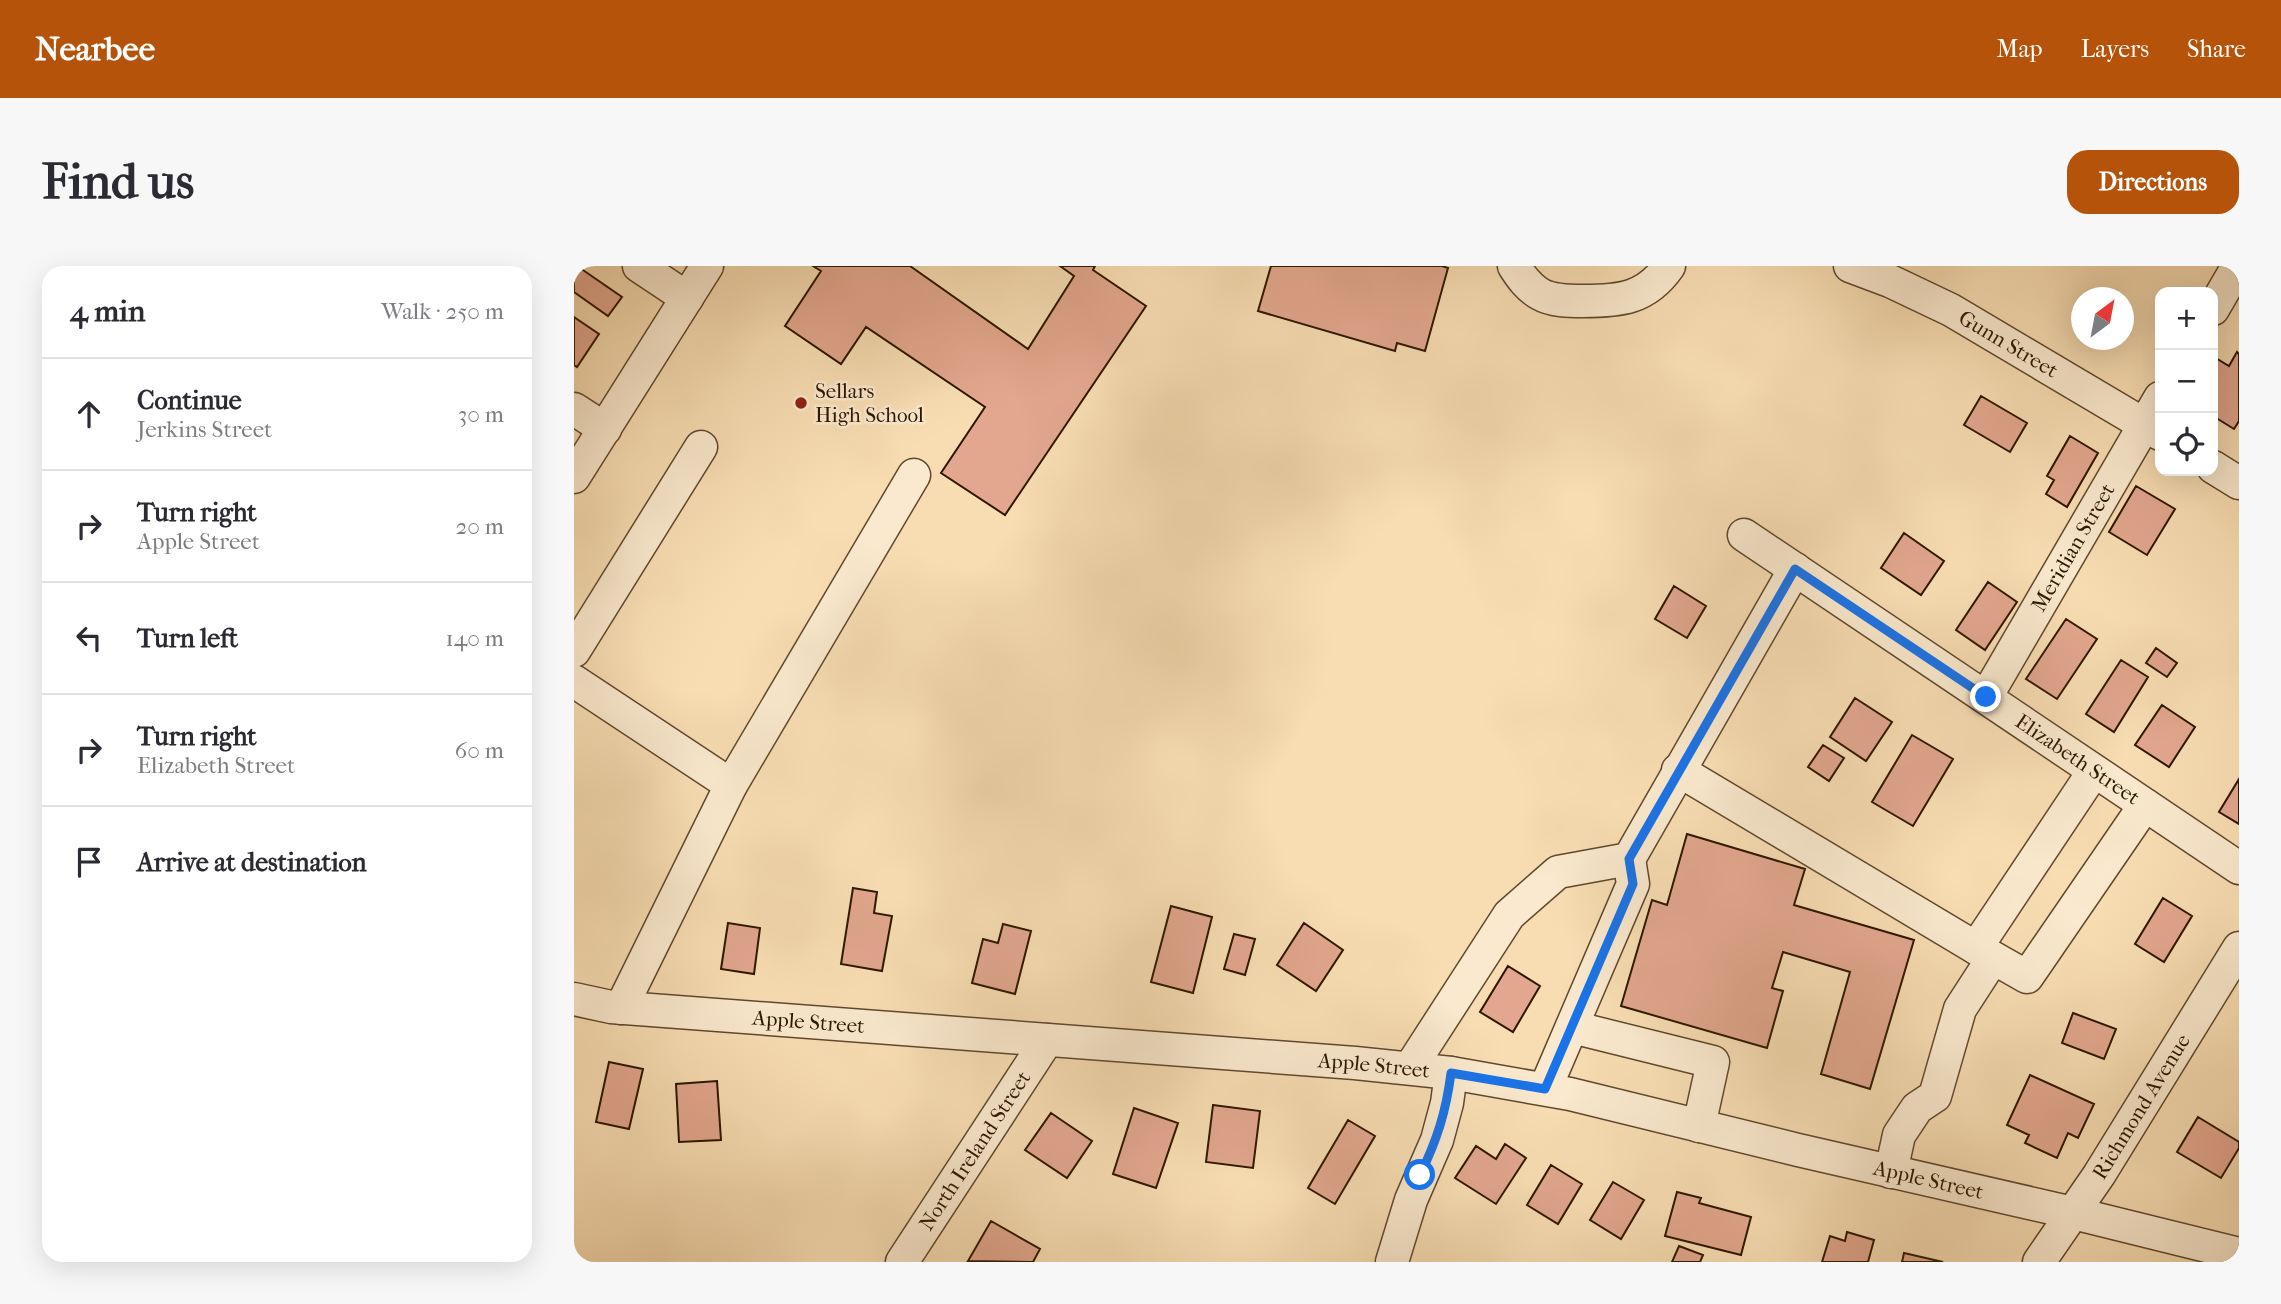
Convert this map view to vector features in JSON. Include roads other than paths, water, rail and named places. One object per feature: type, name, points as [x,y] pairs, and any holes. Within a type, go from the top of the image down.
[{"type":"street","points":[[639,266],[687,299]]},
{"type":"street","points":[[574,477],[707,266]]},
{"type":"street","points":[[1514,266],[1522,280],[1537,293],[1548,298],[1607,301],[1628,298],[1643,292],[1660,280],[1669,266]]},
{"type":"street","name":"Gunn Street","points":[[1850,266],[1890,281],[1951,310],[2155,419]]},
{"type":"street","points":[[2218,300],[2238,266]]},
{"type":"street","points":[[574,409],[605,429]]},
{"type":"street","name":"Meridian Street","points":[[1986,697],[2155,419]]},
{"type":"street","points":[[574,651],[701,446]]},
{"type":"street","points":[[2218,470],[2239,483]]},
{"type":"street","points":[[621,1007],[731,785],[914,475]]},
{"type":"street","name":"Elizabeth Street","points":[[1744,535],[2239,868]]},
{"type":"street","points":[[1545,1089],[1633,884],[1629,859],[1795,569]]},
{"type":"street","points":[[574,681],[731,785]]},
{"type":"street","points":[[1678,770],[2027,977],[2145,805]]},
{"type":"street","points":[[1891,1172],[1899,1135],[1917,1108],[1935,1096],[1960,1009],[1985,953],[2094,771]]},
{"type":"street","points":[[1410,1068],[1509,915],[1558,872],[1629,859]]},
{"type":"street","name":"Richmond Avenue","points":[[2039,1262],[2099,1175],[2239,948]]},
{"type":"street","name":"Apple Street","points":[[574,999],[621,1007],[1451,1073],[1545,1089],[2239,1254]]},
{"type":"street","points":[[1572,1027],[1713,1062],[1699,1126]]},
{"type":"street","name":"North Ireland Street","points":[[902,1262],[1048,1040]]},
{"type":"street","points":[[1392,1262],[1411,1200],[1437,1140],[1447,1103],[1451,1073]]},
{"type":"place","name":"Sellars High School","points":[[801,403]]}]
